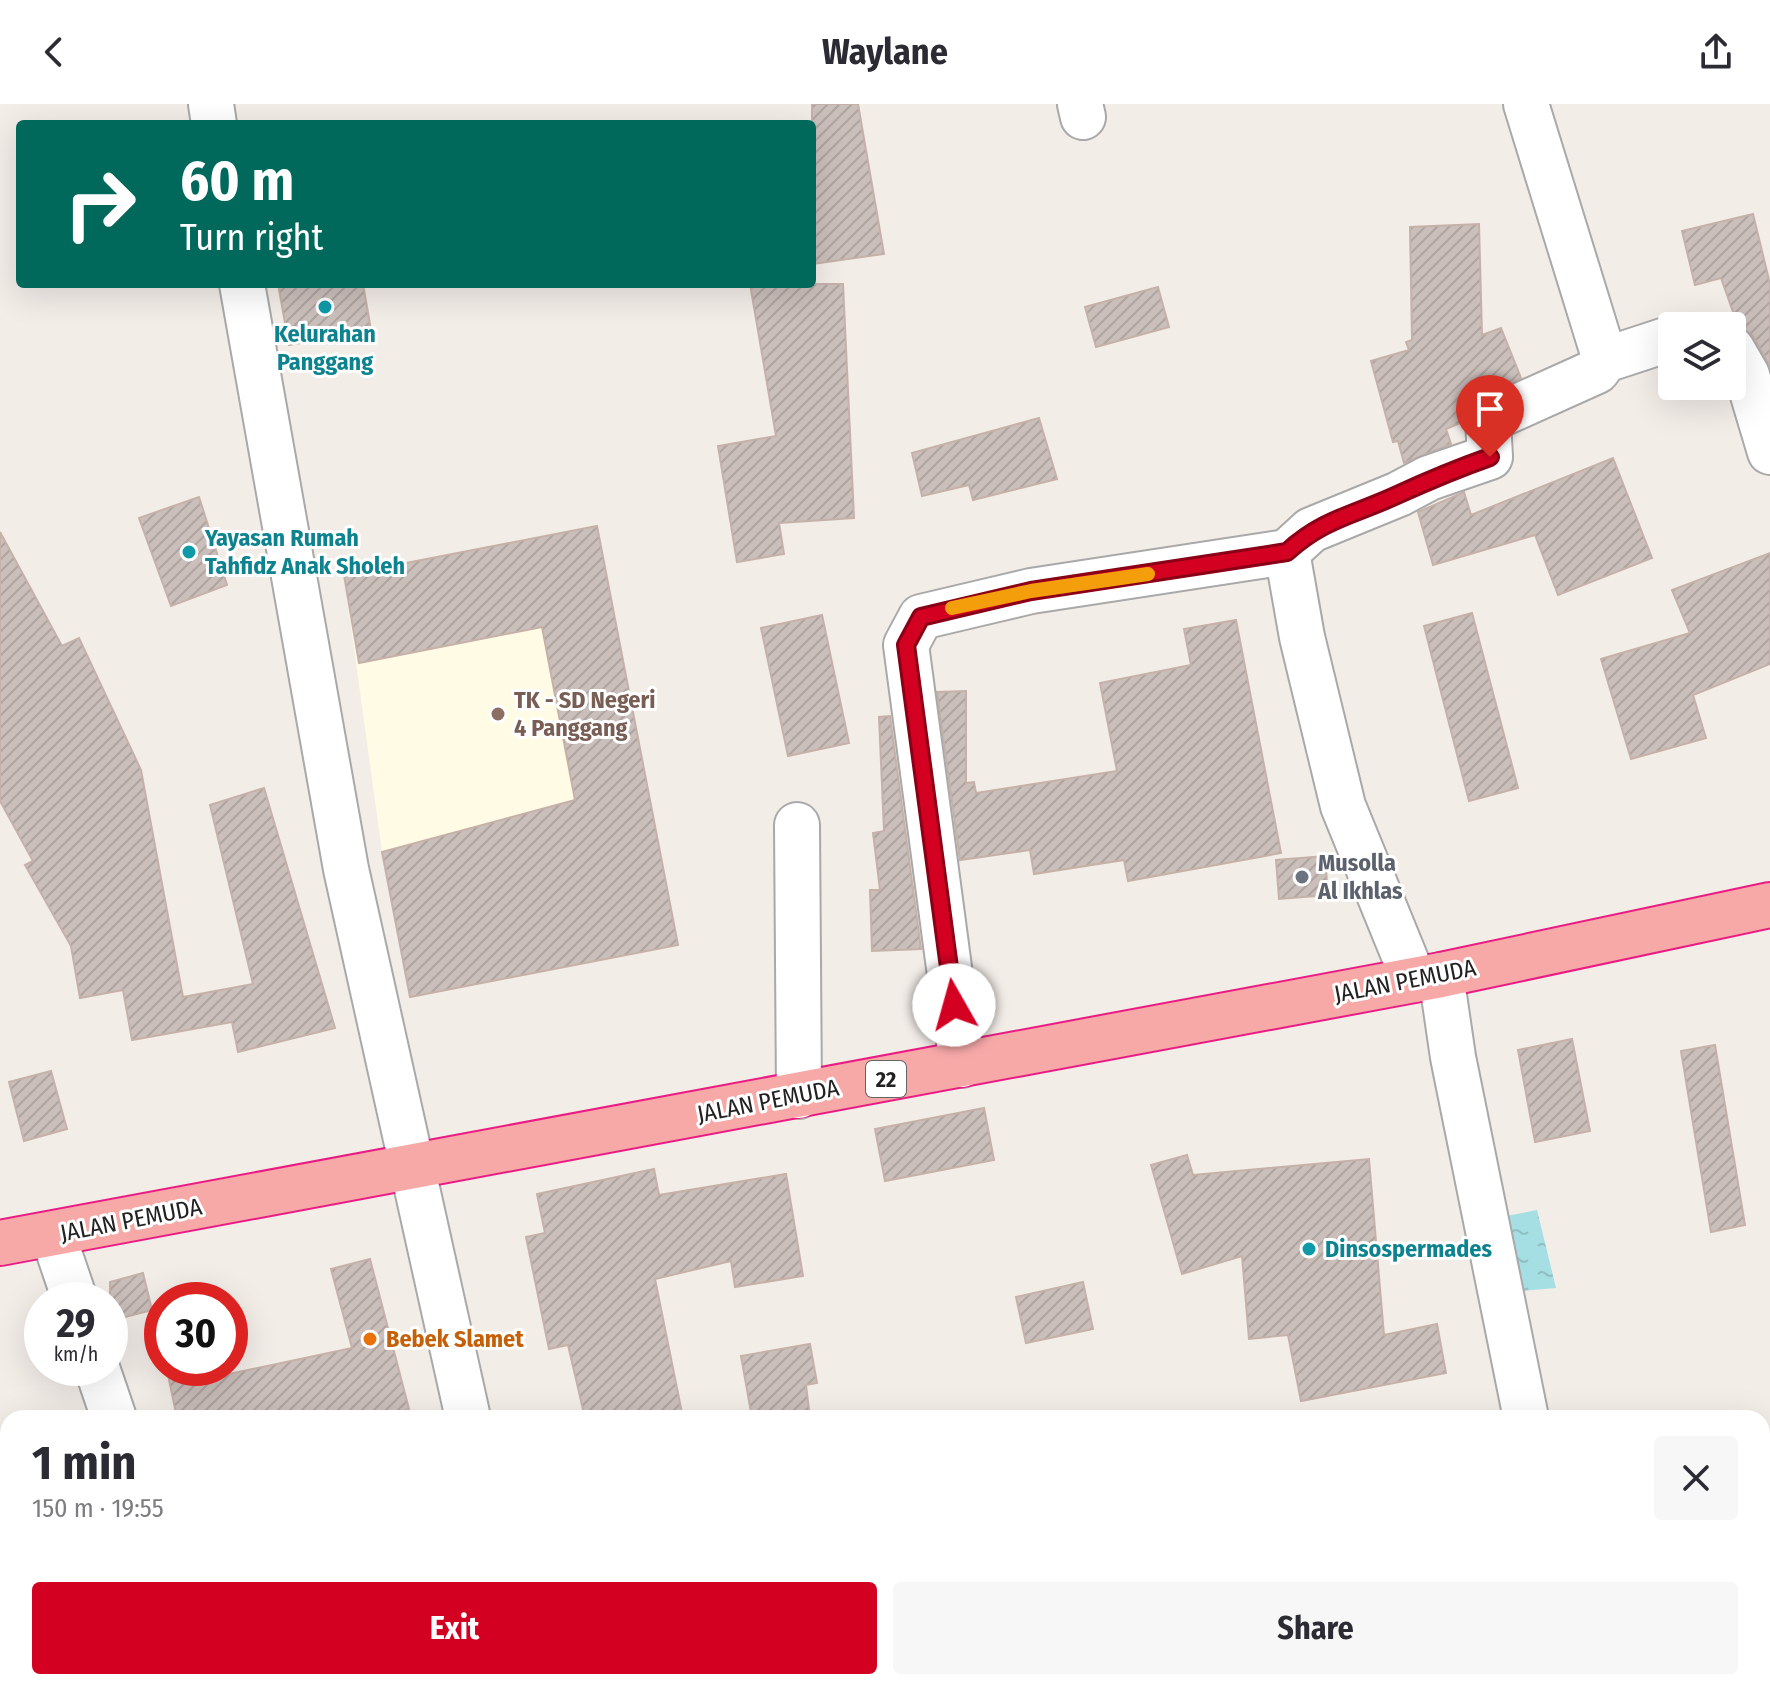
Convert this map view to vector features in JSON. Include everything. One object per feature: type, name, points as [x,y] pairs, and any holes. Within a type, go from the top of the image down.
[{"type":"highway","name":"JALAN PEMUDA","points":[[0,1243],[1427,977],[1770,905]]},
{"type":"street","points":[[1526,104],[1605,360]]},
{"type":"street","points":[[243,288],[346,869],[466,1410]]},
{"type":"street","points":[[962,1065],[906,645],[921,617],[1031,591],[1287,552],[1311,530],[1399,494],[1429,478],[1490,457],[1488,420],[1597,371],[1605,360],[1658,343]]},
{"type":"street","points":[[1746,373],[1770,452]]},
{"type":"street","points":[[1287,552],[1302,637],[1343,806],[1427,977],[1453,1057],[1524,1410]]},
{"type":"street","points":[[797,825],[799,1096]]},
{"type":"street","points":[[53,1235],[69,1282]]},
{"type":"street","points":[[103,1386],[111,1410]]},
{"type":"shaded area","name":"TK - SD Negeri 4 Panggang","points":[[597,526],[678,945],[410,997],[382,852],[344,575]]},
{"type":"water","points":[[1537,1210],[1556,1288],[1520,1291],[1506,1216]]},
{"type":"building","points":[[812,104],[858,104],[884,254],[816,263],[816,120],[812,120]]},
{"type":"building","points":[[1753,214],[1770,284],[1770,366],[1753,336],[1746,331],[1746,312],[1733,312],[1721,278],[1695,285],[1682,231]]},
{"type":"building","points":[[1479,224],[1482,335],[1501,328],[1521,378],[1478,397],[1467,406],[1463,422],[1446,429],[1451,444],[1404,463],[1398,441],[1393,442],[1371,361],[1409,350],[1406,342],[1412,340],[1410,227]]},
{"type":"building","points":[[816,284],[843,284],[854,518],[779,523],[784,554],[737,562],[718,446],[776,436],[751,288],[816,288]]},
{"type":"building","points":[[1158,287],[1169,327],[1096,347],[1085,307]]},
{"type":"building","name":"Kelurahan Panggang","points":[[279,288],[364,288],[371,330],[289,345]]},
{"type":"building","points":[[1039,418],[1057,479],[973,500],[969,485],[922,496],[912,453]]},
{"type":"building","points":[[1613,458],[1652,558],[1558,595],[1535,535],[1433,565],[1418,512],[1464,492],[1471,515]]},
{"type":"building","name":"Yayasan Rumah Tahfidz Anak Sholeh","points":[[199,497],[227,585],[171,606],[139,518]]},
{"type":"building","name":"TK - SD Negeri 4 Panggang","points":[[597,526],[678,945],[410,997],[382,852],[575,800],[542,627],[359,663],[344,575]]},
{"type":"building","points":[[0,532],[62,646],[79,638],[141,770],[183,997],[253,984],[210,805],[264,788],[335,1028],[238,1052],[232,1022],[132,1040],[123,990],[80,998],[71,946],[25,865],[33,861],[0,801]]},
{"type":"building","points":[[1770,553],[1770,664],[1693,695],[1706,738],[1631,759],[1601,659],[1690,633],[1672,590]]},
{"type":"building","points":[[1472,613],[1518,788],[1469,801],[1424,626]]},
{"type":"building","points":[[822,615],[849,743],[788,756],[761,628]]},
{"type":"building","points":[[1236,620],[1281,853],[1128,881],[1124,860],[1034,874],[1030,850],[960,860],[937,692],[966,691],[966,783],[974,782],[976,793],[1117,771],[1100,683],[1191,665],[1184,629]]},
{"type":"building","points":[[890,716],[921,949],[872,951],[870,890],[880,890],[873,833],[884,831],[879,717]]},
{"type":"building","name":"Musolla Al Ikhlas","points":[[1325,856],[1328,895],[1279,899],[1276,860]]},
{"type":"building","points":[[1572,1039],[1590,1131],[1535,1142],[1518,1050]]},
{"type":"building","points":[[1715,1045],[1745,1225],[1711,1232],[1681,1051]]},
{"type":"building","points":[[51,1071],[67,1129],[24,1141],[9,1082]]},
{"type":"building","points":[[984,1108],[994,1160],[885,1181],[875,1129]]},
{"type":"building","points":[[1187,1155],[1193,1175],[1369,1159],[1384,1335],[1437,1324],[1446,1373],[1301,1401],[1288,1335],[1249,1339],[1242,1256],[1182,1274],[1151,1165]]},
{"type":"building","points":[[654,1169],[659,1195],[786,1174],[803,1276],[735,1287],[731,1261],[655,1279],[681,1410],[583,1410],[568,1345],[549,1349],[526,1237],[545,1233],[537,1194]]},
{"type":"building","points":[[370,1259],[409,1409],[175,1410],[170,1386],[248,1386],[248,1370],[352,1348],[331,1269]]},
{"type":"building","points":[[143,1273],[144,1312],[128,1316],[128,1282],[110,1282]]},
{"type":"building","points":[[1083,1282],[1093,1329],[1026,1343],[1016,1297]]},
{"type":"building","points":[[810,1344],[817,1383],[806,1385],[809,1410],[751,1410],[741,1356]]},
{"type":"slow traffic","points":[[952,608],[1031,591],[1148,574]]},
{"type":"place","name":"Kelurahan Panggang","points":[[325,307]]},
{"type":"place","name":"Yayasan Rumah Tahfidz Anak Sholeh","points":[[189,552]]},
{"type":"place","name":"TK - SD Negeri 4 Panggang","points":[[498,714]]},
{"type":"place","name":"Musolla Al Ikhlas","points":[[1302,877]]},
{"type":"place","name":"Dinsospermades","points":[[1309,1249]]},
{"type":"place","name":"Bebek Slamet","points":[[370,1339]]},
{"type":"route","points":[[954,1005],[906,645],[921,617],[1031,591],[1287,552],[1311,530],[1399,494],[1429,478],[1490,457]]}]
